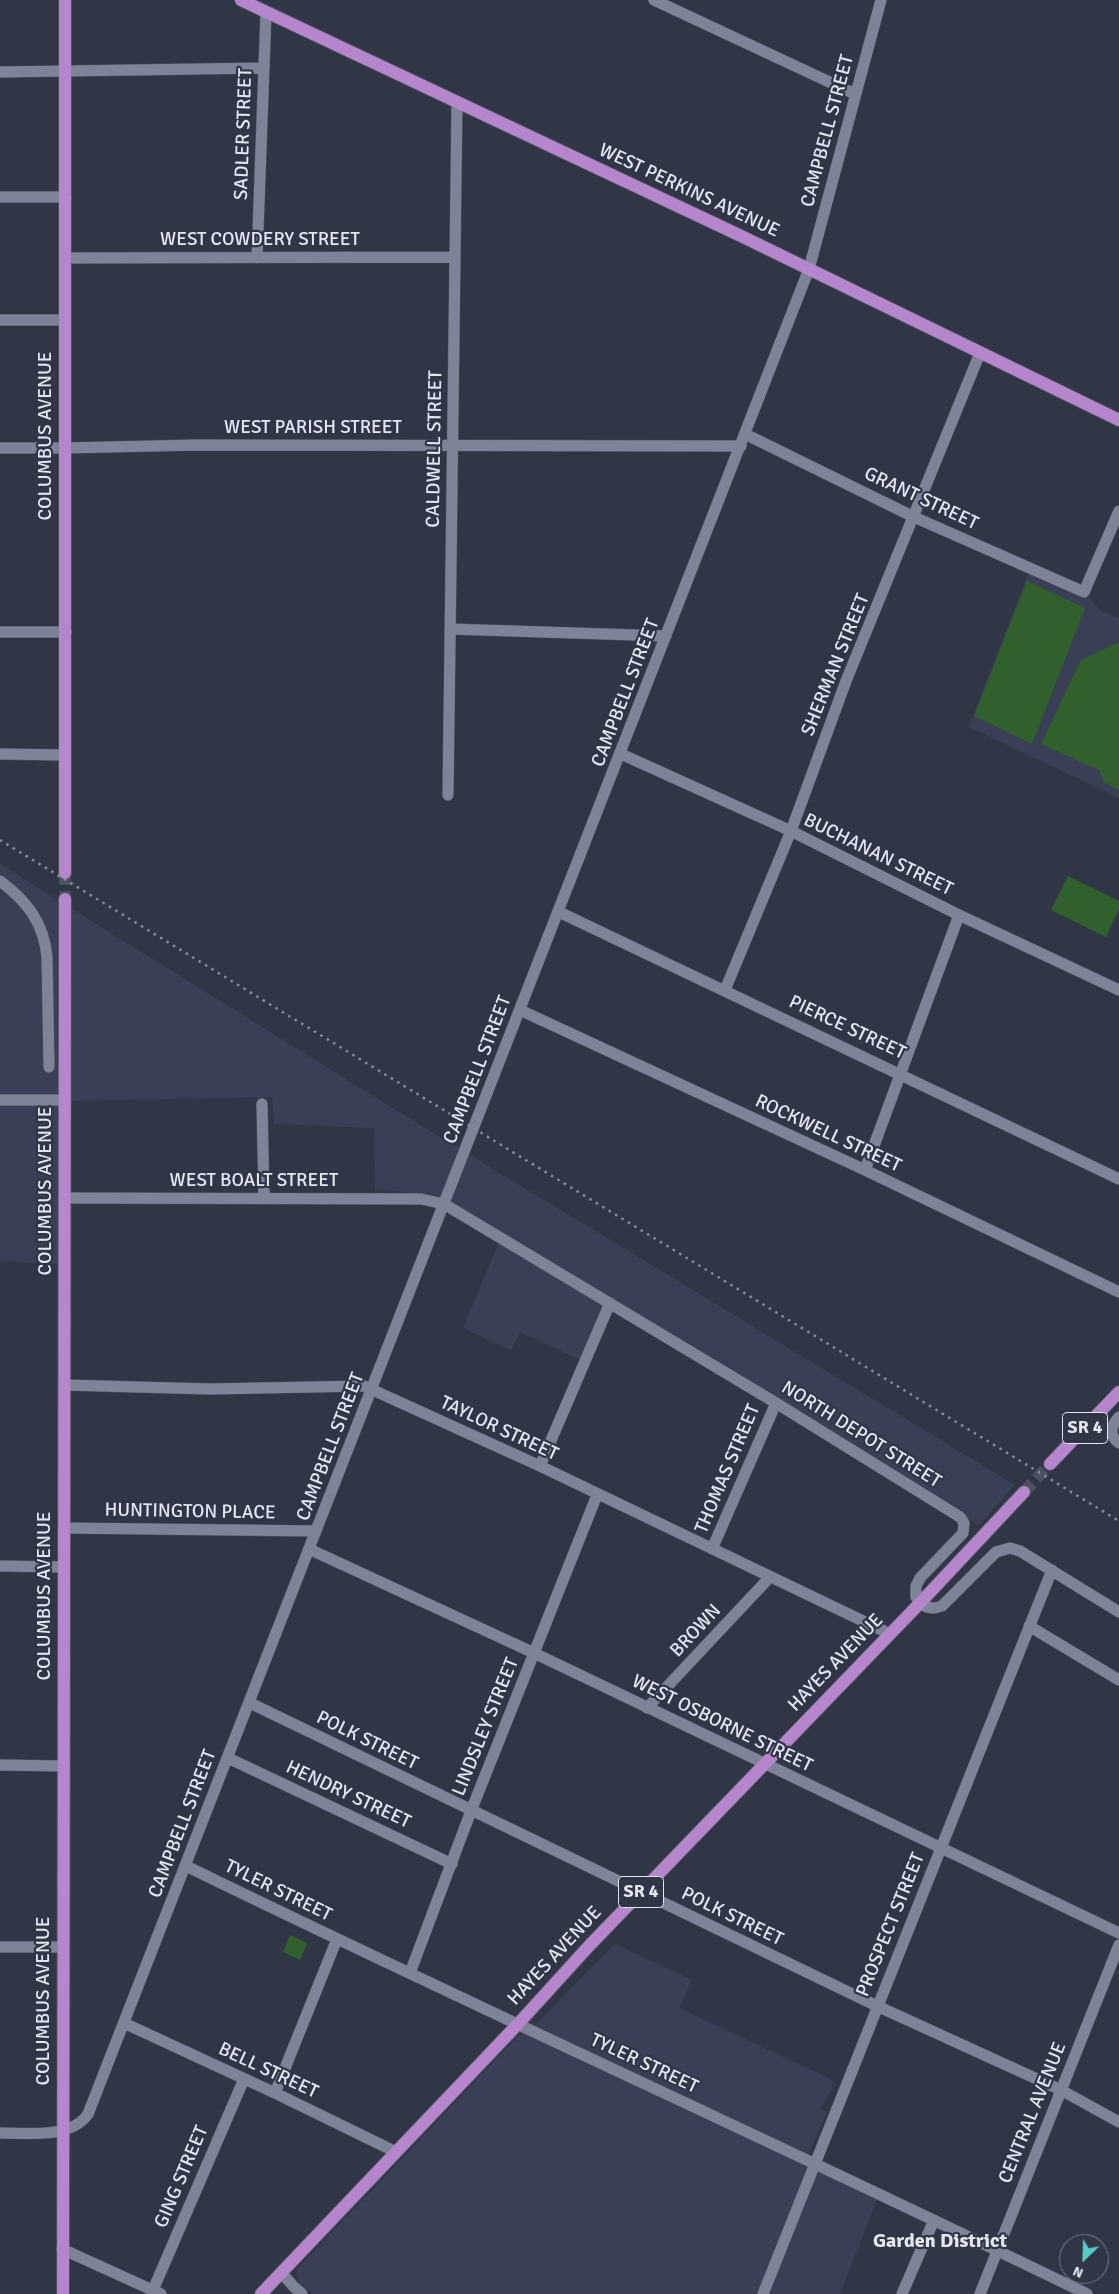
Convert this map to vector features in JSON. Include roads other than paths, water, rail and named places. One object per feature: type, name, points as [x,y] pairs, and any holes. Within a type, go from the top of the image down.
[{"type":"main road","name":"COLUMBUS AVENUE","points":[[65,0],[65,873]]},
{"type":"main road","name":"WEST PERKINS AVENUE","points":[[242,0],[809,269],[1119,420]]},
{"type":"main road","name":"COLUMBUS AVENUE","points":[[62,2294],[64,2129],[62,1766],[65,899]]},
{"type":"main road","name":"SR 4","points":[[1050,1464],[1119,1392]]},
{"type":"main road","name":"HAYES AVENUE","points":[[261,2294],[640,1893],[765,1765],[1024,1492]]},
{"type":"street","points":[[654,0],[855,94]]},
{"type":"street","name":"CAMPBELL STREET","points":[[64,2129],[73,2128],[82,2122],[88,2114],[746,434],[809,269],[881,0]]},
{"type":"street","name":"SADLER STREET","points":[[257,258],[266,12]]},
{"type":"street","points":[[0,72],[264,68]]},
{"type":"street","name":"CALDWELL STREET","points":[[448,795],[457,103]]},
{"type":"street","points":[[0,197],[66,197]]},
{"type":"street","name":"WEST COWDERY STREET","points":[[66,258],[455,257]]},
{"type":"street","points":[[0,320],[65,320]]},
{"type":"street","name":"SHERMAN STREET","points":[[725,990],[791,831],[846,682],[980,353]]},
{"type":"street","name":"GRANT STREET","points":[[746,434],[914,516],[1084,592],[1119,511]]},
{"type":"street","name":"WEST PARISH STREET","points":[[0,448],[196,445],[741,446]]},
{"type":"street","points":[[450,629],[666,636]]},
{"type":"street","points":[[0,632],[66,632]]},
{"type":"street","points":[[0,754],[65,755]]},
{"type":"street","name":"BUCHANAN STREET","points":[[621,754],[791,831],[958,914],[1119,990]]},
{"type":"street","points":[[0,882],[28,905],[38,922],[45,941],[49,1066]]},
{"type":"street","name":"PIERCE STREET","points":[[559,912],[1119,1179]]},
{"type":"street","points":[[865,1170],[902,1074],[958,914]]},
{"type":"street","name":"ROCKWELL STREET","points":[[520,1010],[865,1170],[1119,1292]]},
{"type":"street","points":[[0,1100],[65,1100]]},
{"type":"street","points":[[262,1104],[264,1198]]},
{"type":"street","name":"WEST BOALT STREET","points":[[64,1198],[421,1199],[444,1204]]},
{"type":"street","name":"NORTH DEPOT STREET","points":[[444,1204],[776,1403],[962,1520],[964,1529],[961,1536],[919,1580],[916,1594],[920,1603]]},
{"type":"street","points":[[540,1466],[610,1303]]},
{"type":"street","name":"TAYLOR STREET","points":[[64,1385],[210,1389],[364,1386],[540,1466],[890,1634]]},
{"type":"street","name":"THOMAS STREET","points":[[712,1549],[776,1403]]},
{"type":"street","points":[[1119,1417],[1114,1423],[1111,1432],[1119,1443]]},
{"type":"street","name":"LINDSLEY STREET","points":[[410,1973],[471,1811],[597,1495]]},
{"type":"street","name":"HUNTINGTON PLACE","points":[[64,1528],[316,1531]]},
{"type":"street","name":"WEST OSBORNE STREET","points":[[309,1549],[534,1653],[1119,1933]]},
{"type":"street","points":[[920,1603],[930,1608],[942,1606],[996,1552],[1002,1549],[1017,1550],[1119,1612]]},
{"type":"street","points":[[0,1566],[63,1567]]},
{"type":"street","name":"PROSPECT STREET","points":[[763,2294],[1052,1570]]},
{"type":"street","name":"BROWN","points":[[647,1708],[770,1577]]},
{"type":"street","points":[[1030,1626],[1119,1680]]},
{"type":"street","name":"POLK STREET","points":[[250,1703],[640,1893],[877,2006],[1061,2090],[1119,2122]]},
{"type":"street","name":"HENDRY STREET","points":[[228,1758],[452,1864]]},
{"type":"street","points":[[0,1765],[62,1766]]},
{"type":"street","name":"TYLER STREET","points":[[186,1866],[337,1939],[815,2163],[1087,2294]]},
{"type":"street","points":[[275,2093],[337,1939]]},
{"type":"street","name":"CENTRAL AVENUE","points":[[980,2294],[1119,1945]]},
{"type":"street","points":[[0,1947],[62,1947]]},
{"type":"street","name":"BELL STREET","points":[[124,2023],[396,2152]]},
{"type":"street","name":"GING STREET","points":[[157,2292],[244,2079]]},
{"type":"street","points":[[0,2133],[48,2132],[64,2129]]},
{"type":"street","points":[[902,2294],[934,2220]]},
{"type":"street","points":[[62,2250],[157,2292]]},
{"type":"street","points":[[281,2272],[302,2294]]},
{"type":"tunnel","points":[[65,873],[65,899]]},
{"type":"tunnel","points":[[1024,1492],[1050,1464]]},
{"type":"railway","points":[[0,840],[1119,1521]]},
{"type":"district","name":"Garden District","points":[[940,2242]]}]
